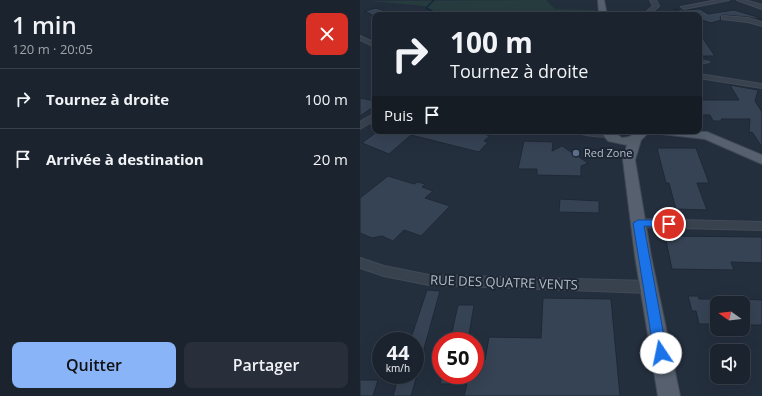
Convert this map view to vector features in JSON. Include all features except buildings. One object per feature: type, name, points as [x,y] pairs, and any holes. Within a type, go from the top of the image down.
[{"type":"main road","points":[[600,0],[603,12]]},
{"type":"main road","points":[[686,134],[708,136],[762,160]]},
{"type":"main road","points":[[610,136],[627,141],[639,135]]},
{"type":"main road","points":[[639,135],[631,150],[629,160],[638,223],[669,396]]},
{"type":"main road","points":[[610,136],[629,160]]},
{"type":"street","points":[[649,12],[656,6],[653,0]]},
{"type":"street","points":[[700,0],[708,3]]},
{"type":"street","points":[[684,7],[726,0]]},
{"type":"street","points":[[740,0],[762,8]]},
{"type":"street","points":[[724,18],[748,20],[762,24]]},
{"type":"street","points":[[360,38],[372,44]]},
{"type":"street","points":[[702,76],[762,86]]},
{"type":"street","points":[[360,126],[372,118]]},
{"type":"street","points":[[598,134],[610,136]]},
{"type":"street","points":[[638,223],[762,226]]},
{"type":"street","name":"RUE DES QUATRE VENTS","points":[[360,263],[384,271],[429,280],[649,287]]},
{"type":"green space","points":[[546,0],[555,9],[595,10],[595,12],[432,12],[424,6],[372,1]]},
{"type":"waterway","points":[[433,12],[426,8],[434,0]]},
{"type":"waterway","points":[[702,75],[746,82]]},
{"type":"place","name":"Red Zone","points":[[576,153]]},
{"type":"route","points":[[661,353],[638,223],[669,224]]}]
